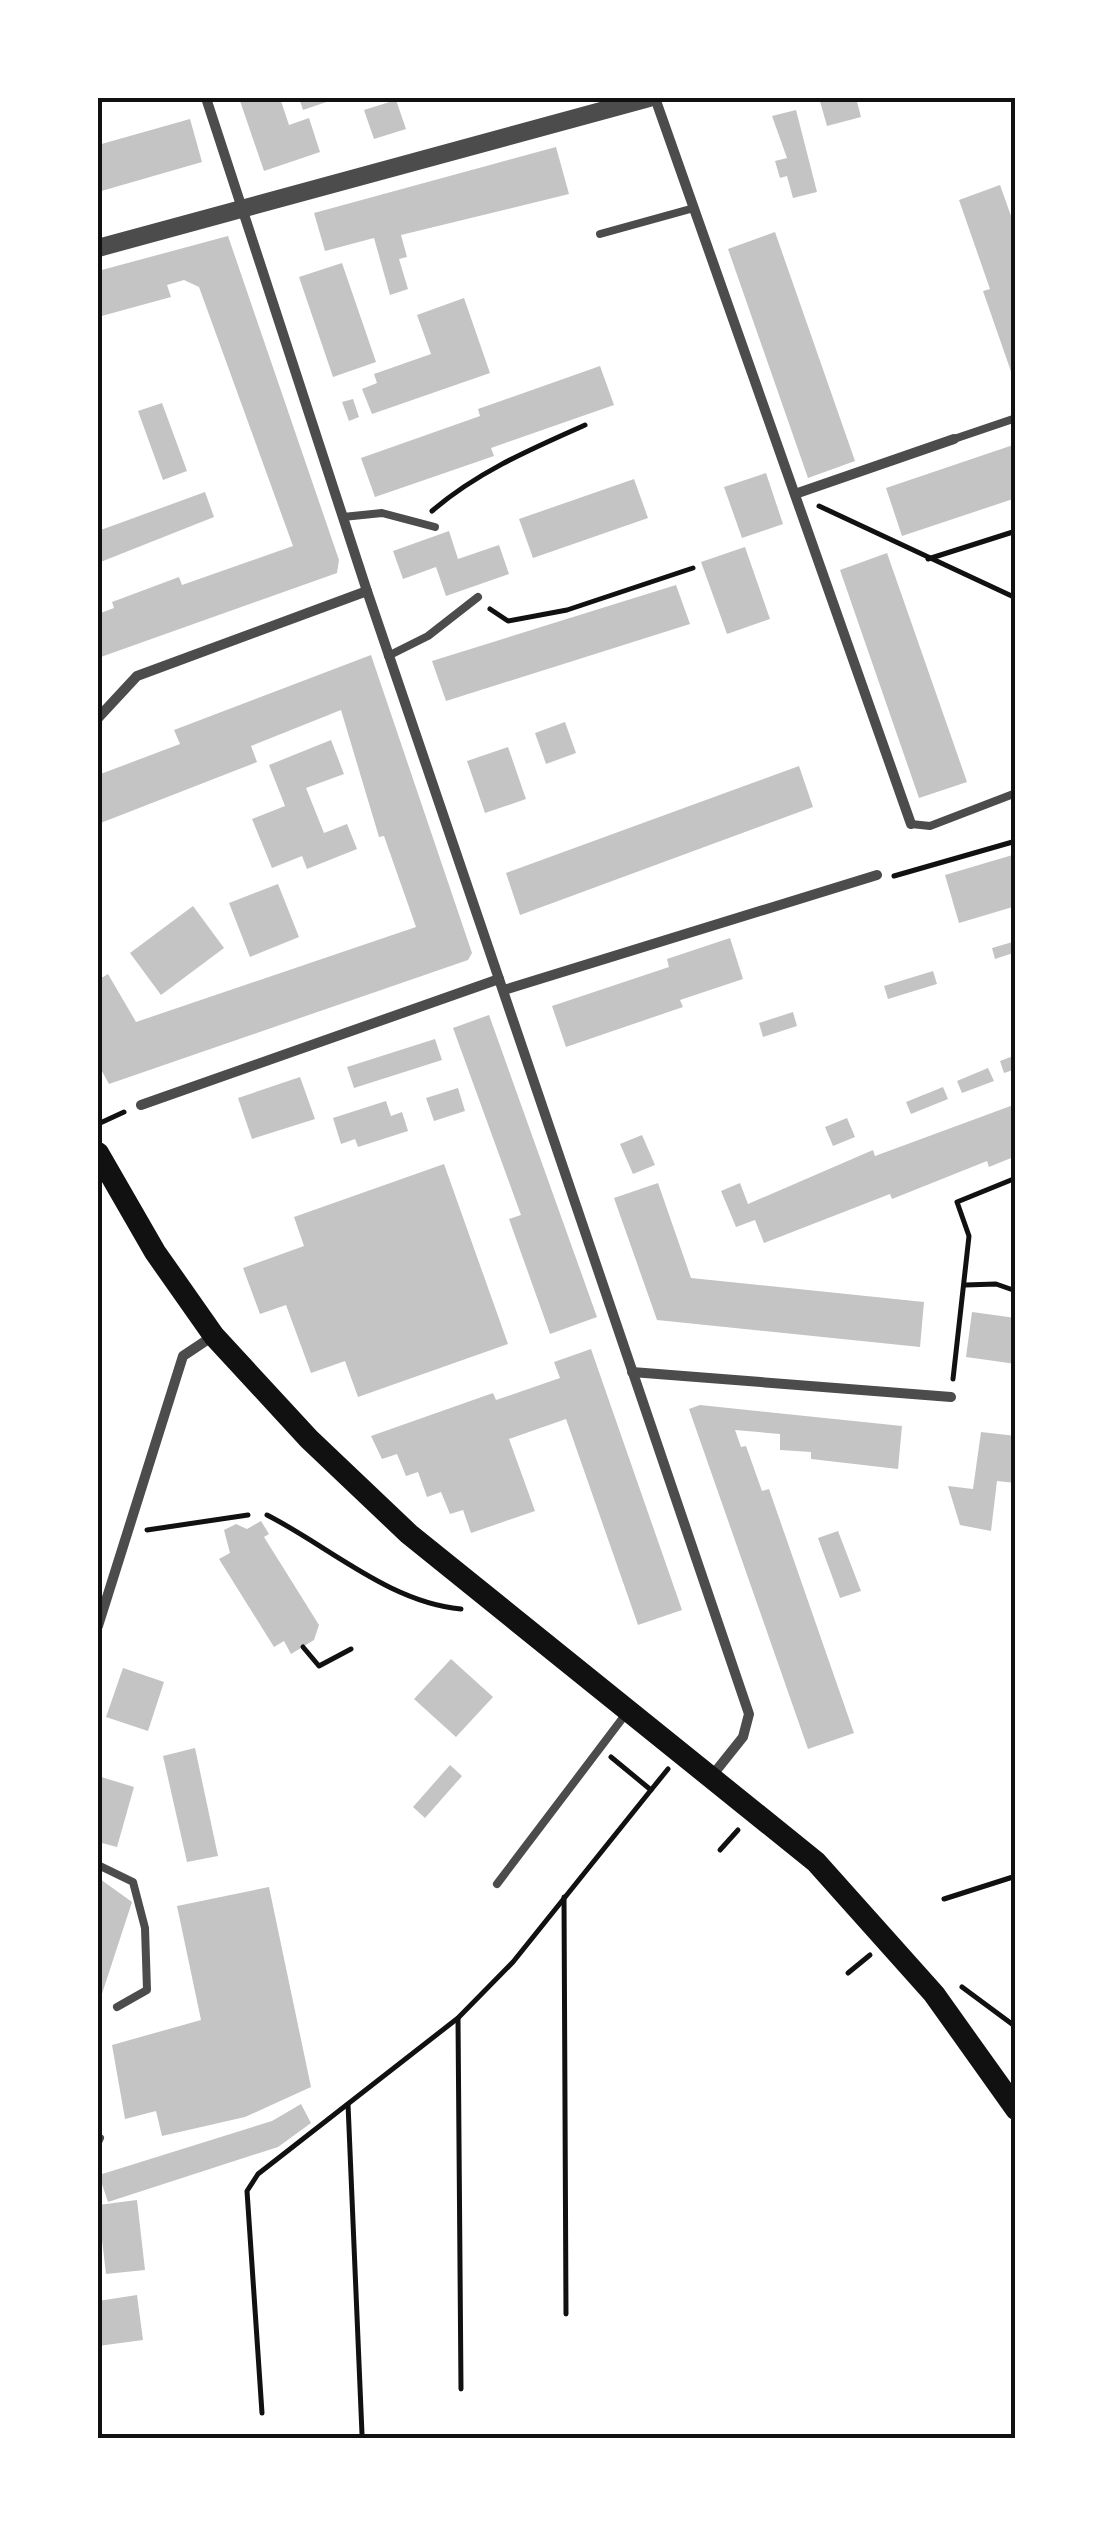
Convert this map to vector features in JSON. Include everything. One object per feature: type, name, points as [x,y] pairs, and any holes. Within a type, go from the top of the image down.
[{"type":"main road","points":[[98,1154],[155,1252],[214,1336],[309,1439],[410,1534],[816,1862],[934,1994],[1016,2109]]},
{"type":"street","points":[[206,98],[388,656],[749,1714],[742,1737],[710,1778]]},
{"type":"street","points":[[98,248],[652,98],[911,824]]},
{"type":"street","points":[[795,494],[954,439]]},
{"type":"street","points":[[98,718],[137,676],[367,592]]},
{"type":"street","points":[[141,1104],[501,985],[877,875]]},
{"type":"street","points":[[98,1626],[183,1356],[214,1336]]},
{"type":"street","points":[[632,1372],[951,1396]]},
{"type":"lane","points":[[600,234],[694,208]]},
{"type":"lane","points":[[954,439],[1016,418]]},
{"type":"lane","points":[[343,517],[382,512],[435,527]]},
{"type":"lane","points":[[388,656],[428,636],[476,598]]},
{"type":"lane","points":[[911,824],[930,826],[1016,794]]},
{"type":"lane","points":[[497,1884],[628,1712]]},
{"type":"lane","points":[[98,1866],[132,1882],[145,1928],[147,1990],[118,2006]]},
{"type":"lane","points":[[884,2438],[897,2438]]},
{"type":"path","points":[[418,522],[467,481],[490,474],[525,451],[585,426]]},
{"type":"path","points":[[795,494],[928,560],[1016,598]]},
{"type":"path","points":[[928,560],[1016,531]]},
{"type":"path","points":[[476,598],[508,621],[567,610],[693,568]]},
{"type":"path","points":[[877,875],[892,877],[1016,840]]},
{"type":"path","points":[[98,1124],[141,1104]]},
{"type":"path","points":[[951,1396],[970,1236],[957,1202],[1016,1178]]},
{"type":"path","points":[[964,1285],[996,1284],[1016,1291]]},
{"type":"path","points":[[129,1525],[155,1532],[176,1524],[248,1515]]},
{"type":"path","points":[[267,1515],[400,1590],[442,1608],[464,1610]]},
{"type":"path","points":[[303,1647],[319,1666],[351,1649]]},
{"type":"path","points":[[601,1749],[651,1790]]},
{"type":"path","points":[[262,2413],[247,2190],[258,2174],[458,2018],[514,1962],[659,1781]]},
{"type":"path","points":[[944,1899],[1016,1876]]},
{"type":"path","points":[[564,1897],[566,2314]]},
{"type":"path","points":[[953,1982],[1016,2027]]},
{"type":"path","points":[[458,2018],[461,2389]]},
{"type":"path","points":[[348,2104],[362,2434]]},
{"type":"building","points":[[239,98],[280,98],[289,125],[309,118],[320,152],[264,171]]},
{"type":"building","points":[[299,98],[338,98],[303,110]]},
{"type":"building","points":[[819,98],[856,98],[861,117],[827,126]]},
{"type":"building","points":[[396,100],[406,129],[374,139],[364,110]]},
{"type":"building","points":[[796,110],[817,192],[793,198],[787,176],[780,178],[775,161],[787,158],[772,116]]},
{"type":"building","points":[[190,119],[202,162],[98,192],[98,145]]},
{"type":"building","points":[[556,147],[569,194],[401,235],[407,257],[399,259],[408,289],[390,295],[374,238],[325,251],[314,213]]},
{"type":"building","points":[[1000,185],[1016,230],[1015,383],[983,291],[990,289],[959,200]]},
{"type":"building","points":[[775,232],[855,461],[808,478],[728,249]]},
{"type":"building","points":[[228,236],[339,560],[337,573],[98,658],[98,614],[114,608],[112,602],[179,577],[182,585],[293,546],[199,287],[184,280],[167,285],[171,297],[98,317],[98,271]]},
{"type":"building","points":[[342,263],[376,362],[333,377],[299,277]]},
{"type":"building","points":[[464,298],[490,373],[372,414],[362,389],[377,383],[374,374],[431,354],[417,315]]},
{"type":"building","points":[[600,366],[614,405],[491,448],[494,456],[375,497],[361,458],[480,416],[478,409]]},
{"type":"building","points":[[353,399],[359,417],[349,421],[342,402]]},
{"type":"building","points":[[162,403],[187,471],[163,480],[138,411]]},
{"type":"building","points":[[1016,444],[1016,498],[902,536],[886,488]]},
{"type":"building","points":[[766,473],[783,524],[742,538],[724,487]]},
{"type":"building","points":[[634,479],[648,518],[533,558],[519,519]]},
{"type":"building","points":[[205,492],[214,517],[98,563],[98,531]]},
{"type":"building","points":[[449,531],[458,559],[499,545],[509,574],[446,596],[436,567],[403,579],[393,551]]},
{"type":"building","points":[[745,547],[770,619],[727,634],[701,562]]},
{"type":"building","points":[[887,553],[967,782],[919,798],[840,570]]},
{"type":"building","points":[[676,585],[690,624],[446,701],[432,661]]},
{"type":"building","points":[[371,655],[472,953],[468,960],[109,1084],[98,1064],[98,980],[108,974],[136,1022],[416,927],[384,836],[379,837],[341,710],[251,746],[257,762],[98,824],[98,775],[180,744],[174,730]]},
{"type":"building","points":[[565,722],[576,753],[546,764],[535,733]]},
{"type":"building","points":[[331,740],[344,774],[306,788],[324,833],[347,824],[357,849],[307,869],[302,856],[272,868],[252,819],[285,806],[269,765]]},
{"type":"building","points":[[508,747],[526,799],[485,813],[467,761]]},
{"type":"building","points":[[799,766],[813,807],[520,915],[506,873]]},
{"type":"building","points":[[1016,854],[1016,906],[959,923],[945,875]]},
{"type":"building","points":[[278,884],[299,937],[250,957],[229,903]]},
{"type":"building","points":[[193,906],[224,948],[161,995],[130,953]]},
{"type":"building","points":[[730,938],[743,979],[680,1000],[683,1007],[566,1047],[552,1006],[669,967],[667,959]]},
{"type":"building","points":[[1016,941],[1016,952],[995,959],[992,948]]},
{"type":"building","points":[[933,971],[937,984],[888,999],[884,986]]},
{"type":"building","points":[[793,1012],[797,1026],[763,1037],[759,1023]]},
{"type":"building","points":[[489,1015],[597,1317],[550,1334],[509,1219],[521,1215],[453,1028]]},
{"type":"building","points":[[435,1039],[442,1060],[354,1088],[347,1067]]},
{"type":"building","points":[[1016,1055],[1016,1069],[1004,1073],[1000,1061]]},
{"type":"building","points":[[988,1068],[994,1081],[962,1093],[957,1081]]},
{"type":"building","points":[[300,1077],[315,1119],[252,1139],[238,1098]]},
{"type":"building","points":[[943,1087],[948,1099],[911,1114],[906,1102]]},
{"type":"building","points":[[458,1088],[465,1111],[434,1121],[426,1098]]},
{"type":"building","points":[[386,1101],[391,1116],[402,1112],[408,1131],[358,1147],[355,1139],[341,1144],[333,1118]]},
{"type":"building","points":[[1016,1104],[1016,1156],[989,1167],[987,1161],[892,1199],[890,1194],[764,1243],[755,1220],[736,1227],[721,1191],[740,1183],[748,1204],[873,1150],[875,1156]]},
{"type":"building","points":[[847,1118],[855,1137],[833,1146],[825,1127]]},
{"type":"building","points":[[642,1135],[655,1165],[633,1174],[620,1144]]},
{"type":"building","points":[[444,1164],[508,1344],[358,1397],[345,1361],[311,1373],[286,1305],[260,1314],[243,1268],[304,1246],[294,1217]]},
{"type":"building","points":[[658,1183],[691,1278],[924,1302],[920,1347],[657,1320],[614,1198]]},
{"type":"building","points":[[972,1312],[1016,1318],[1016,1364],[966,1357]]},
{"type":"building","points":[[591,1349],[682,1610],[638,1625],[566,1419],[509,1439],[535,1511],[471,1533],[463,1510],[450,1514],[441,1492],[427,1497],[418,1472],[406,1476],[397,1454],[382,1459],[371,1436],[493,1393],[496,1400],[560,1378],[554,1362]]},
{"type":"building","points":[[700,1405],[902,1426],[898,1469],[811,1459],[811,1452],[780,1450],[780,1434],[735,1430],[741,1447],[746,1446],[762,1491],[769,1489],[854,1733],[808,1749],[689,1409]]},
{"type":"building","points":[[981,1432],[1016,1436],[1016,1483],[997,1481],[991,1531],[960,1525],[948,1486],[973,1489]]},
{"type":"building","points":[[261,1521],[269,1534],[264,1537],[319,1625],[314,1640],[291,1654],[284,1641],[274,1647],[219,1559],[230,1553],[224,1530],[236,1524],[247,1529]]},
{"type":"building","points":[[838,1531],[861,1591],[840,1598],[818,1538]]},
{"type":"building","points":[[451,1659],[493,1697],[456,1737],[414,1699]]},
{"type":"building","points":[[123,1668],[164,1682],[148,1731],[106,1717]]},
{"type":"building","points":[[195,1748],[218,1856],[187,1862],[163,1756]]},
{"type":"building","points":[[450,1765],[462,1776],[425,1818],[413,1807]]},
{"type":"building","points":[[98,1776],[134,1787],[117,1847],[98,1842]]},
{"type":"building","points":[[100,1879],[132,1902],[98,2006],[98,1886]]},
{"type":"building","points":[[269,1887],[311,2087],[245,2117],[162,2136],[156,2111],[125,2119],[112,2045],[201,2020],[177,1906]]},
{"type":"building","points":[[301,2104],[311,2123],[278,2147],[108,2202],[99,2175],[272,2121]]},
{"type":"building","points":[[137,2200],[145,2270],[106,2274],[98,2205]]},
{"type":"building","points":[[137,2295],[143,2340],[98,2346],[98,2301]]}]
